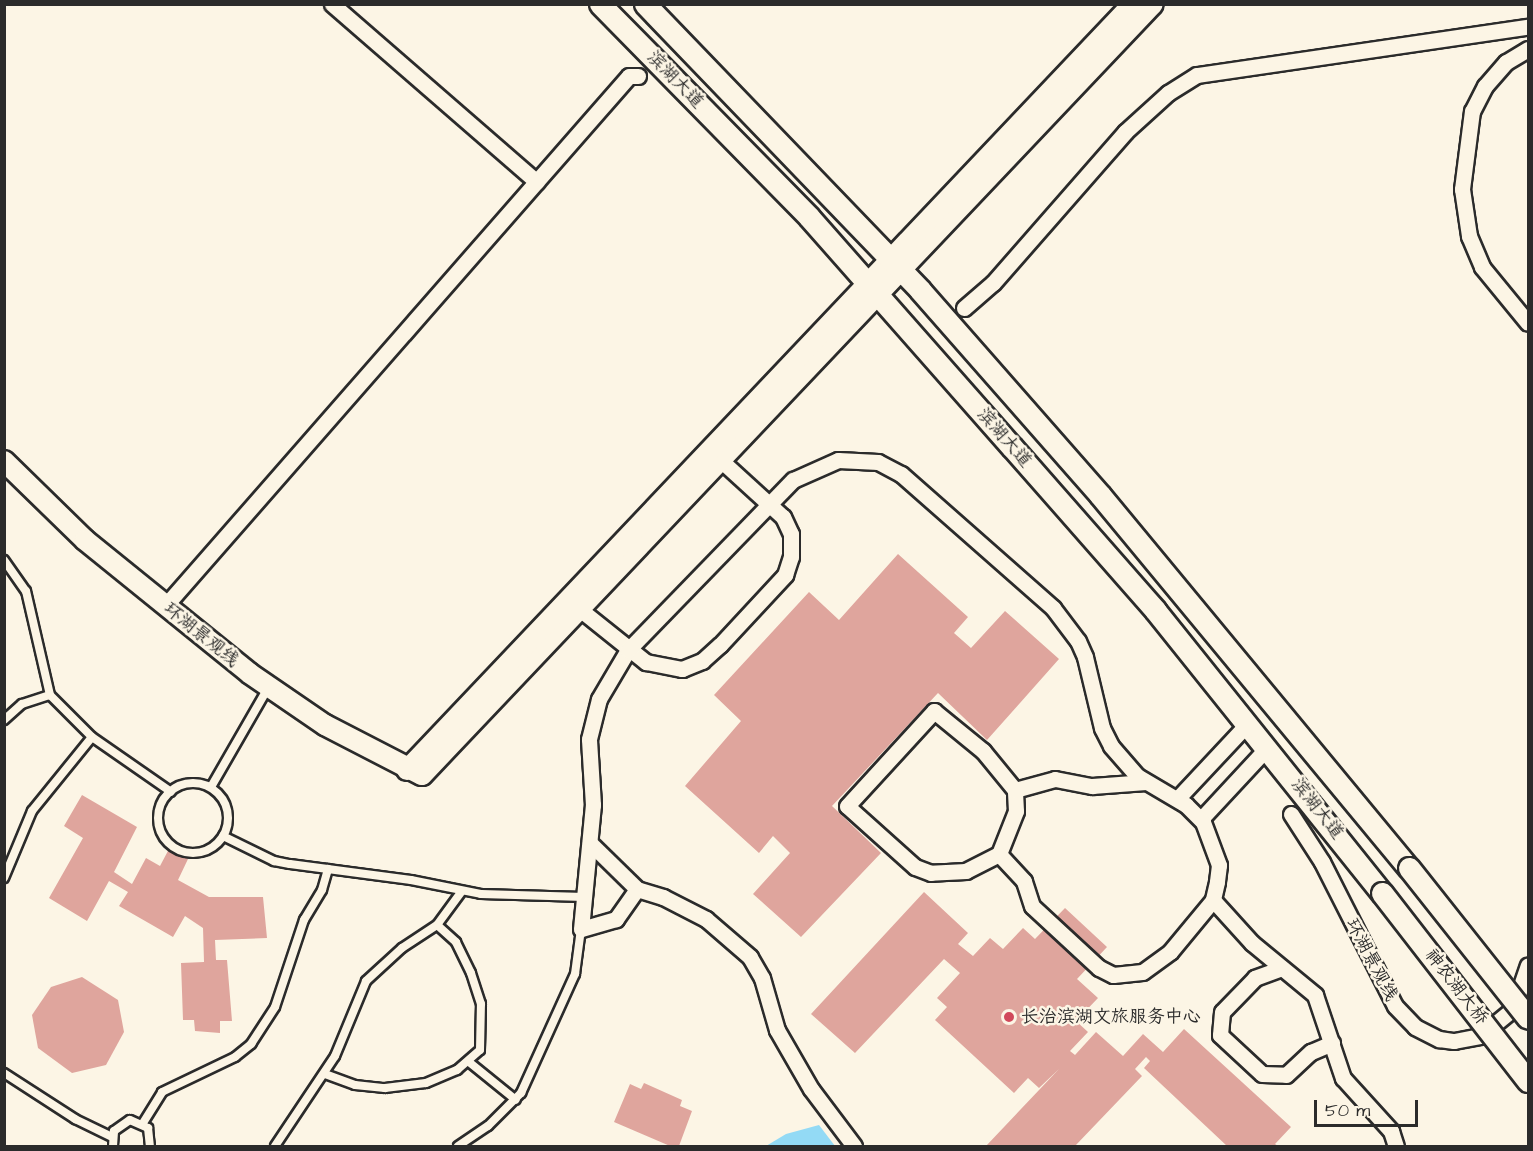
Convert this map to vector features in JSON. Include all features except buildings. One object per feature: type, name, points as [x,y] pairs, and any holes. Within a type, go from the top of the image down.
[{"type":"main road","name":"滨湖大道","points":[[600,4],[809,217],[1155,610],[1268,747],[1382,893]]},
{"type":"main road","name":"滨湖大道","points":[[645,4],[896,264],[1100,495],[1409,868]]},
{"type":"main road","name":"神农湖大桥","points":[[1409,868],[1528,1018]]},
{"type":"main road","name":"神农湖大桥","points":[[1382,893],[1528,1081]]},
{"type":"street","points":[[332,4],[537,182]]},
{"type":"street","points":[[896,264],[1133,4]]},
{"type":"street","points":[[715,454],[770,501],[791,534],[791,557],[785,575],[720,645],[702,661],[682,669],[646,662],[628,650],[573,604],[871,288],[1153,4]]},
{"type":"street","points":[[964,308],[993,284],[1125,132],[1168,93],[1197,75],[1528,27]]},
{"type":"street","points":[[1528,48],[1506,62],[1485,86],[1472,111],[1462,189],[1469,236],[1482,267],[1528,324]]},
{"type":"street","points":[[165,606],[629,76],[638,76]]},
{"type":"street","points":[[637,889],[616,920],[581,929],[593,806],[589,739],[598,699],[628,650],[770,501],[793,480],[838,460],[878,462],[901,474],[1064,621],[1085,657],[1106,737],[1121,759],[1146,782],[1178,799],[1201,819],[1213,842],[1219,865],[1213,900],[1192,928],[1154,966],[1128,976],[1113,975],[1099,968],[1032,906],[1024,880],[999,854]]},
{"type":"street","name":"环湖景观线","points":[[4,461],[69,525],[165,606],[268,688],[324,725],[414,772],[573,604]]},
{"type":"street","points":[[934,711],[983,752],[1015,790],[1016,811],[999,854],[966,871],[932,873],[915,867],[847,806],[934,711]]},
{"type":"street","points":[[1178,799],[1248,723]]},
{"type":"street","points":[[1201,819],[1268,747]]},
{"type":"street","points":[[1015,790],[1055,779],[1092,786],[1146,782]]},
{"type":"street","name":"环湖景观线","points":[[1292,814],[1322,862],[1395,1006],[1415,1027],[1438,1039],[1454,1041],[1480,1036],[1513,1009],[1528,965]]},
{"type":"street","points":[[590,843],[637,889],[694,911],[750,957],[762,978],[777,1030],[811,1089],[854,1146]]},
{"type":"street","points":[[1213,900],[1282,969],[1315,995],[1343,1078],[1391,1131],[1396,1146]]},
{"type":"street","points":[[1282,969],[1255,978],[1222,1012],[1220,1035],[1262,1074],[1286,1075],[1311,1052],[1332,1043]]},
{"type":"lane","points":[[4,560],[26,591],[50,695],[92,737],[171,792]]},
{"type":"lane","points":[[211,787],[268,688]]},
{"type":"lane","points":[[4,720],[22,704],[50,695]]},
{"type":"lane","points":[[4,878],[32,811],[92,737]]},
{"type":"lane","points":[[187,783],[211,787],[226,806],[228,818],[223,836],[202,852],[190,854],[170,845],[158,826],[160,804],[171,792],[187,783]]},
{"type":"lane","points":[[223,836],[274,861],[462,891],[584,897]]},
{"type":"lane","points":[[143,1123],[162,1092],[235,1058],[251,1044],[274,1007],[304,920],[322,890],[328,869]]},
{"type":"lane","points":[[275,1146],[325,1074],[366,981],[402,948],[437,925],[462,891]]},
{"type":"lane","points":[[325,1074],[355,1085],[385,1089],[426,1083],[469,1062],[480,1050],[481,1004],[456,942],[437,925]]},
{"type":"lane","points":[[458,1146],[488,1126],[516,1100],[566,998],[575,974],[581,929]]},
{"type":"lane","points":[[469,1062],[516,1100]]},
{"type":"lane","points":[[4,1073],[75,1119],[112,1137]]},
{"type":"lane","points":[[113,1146],[112,1137],[123,1121],[143,1123],[151,1134],[150,1146]]},
{"type":"water","points":[[819,1125],[835,1146],[766,1146],[786,1134]]},
{"type":"place","name":"长治滨湖文旅服务中心","points":[[1009,1017]]}]
